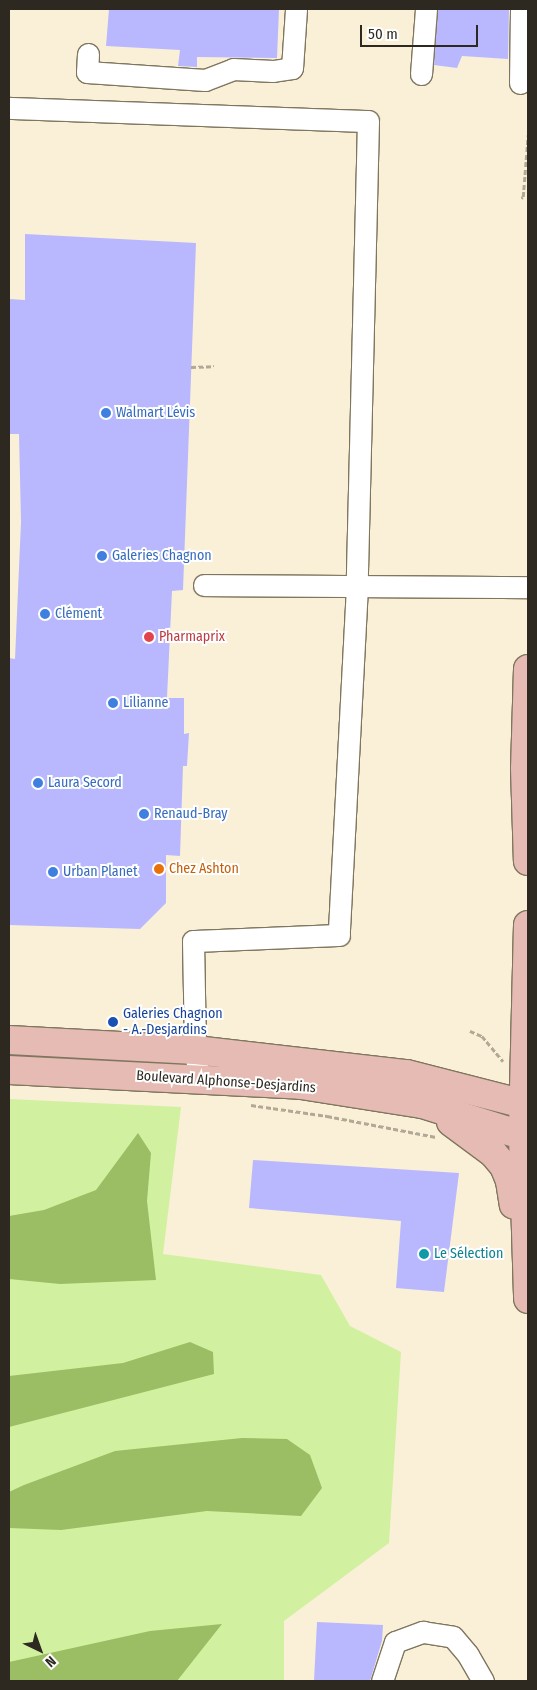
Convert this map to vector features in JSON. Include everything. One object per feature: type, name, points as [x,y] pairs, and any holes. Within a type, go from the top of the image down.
[{"type":"main road","points":[[528,669],[525,768],[528,861]]},
{"type":"main road","points":[[528,925],[525,1136],[528,1289]]},
{"type":"main road","name":"Boulevard Alphonse-Desjardins","points":[[9,1040],[195,1050],[407,1074],[526,1104]]},
{"type":"main road","name":"Boulevard Alphonse-Desjardins","points":[[9,1070],[301,1085],[422,1104],[525,1136]]},
{"type":"main road","points":[[422,1104],[474,1138],[493,1153],[504,1166],[510,1180],[528,1289]]},
{"type":"lane","points":[[88,54],[87,72],[106,74],[205,80],[233,69],[273,71],[292,68],[296,9]]},
{"type":"lane","points":[[421,74],[426,9]]},
{"type":"lane","points":[[520,82],[521,9]]},
{"type":"lane","points":[[9,108],[368,121],[357,586],[339,935],[193,941],[195,1050],[199,1080]]},
{"type":"lane","points":[[204,585],[528,587]]},
{"type":"lane","points":[[382,1681],[395,1642],[423,1632],[453,1637],[468,1655],[483,1681]]},
{"type":"path","points":[[521,198],[523,197],[527,134]]},
{"type":"path","points":[[191,367],[214,366]]},
{"type":"path","points":[[470,1031],[482,1036],[508,1068]]},
{"type":"path","points":[[250,1105],[327,1116],[439,1138]]},
{"type":"green space","points":[[9,1099],[181,1107],[163,1254],[321,1275],[350,1326],[401,1352],[389,1543],[284,1621],[284,1681],[9,1681]]},
{"type":"green space","points":[[138,1133],[151,1153],[147,1201],[156,1280],[60,1284],[9,1279],[9,1216],[44,1210],[96,1190]]},
{"type":"green space","points":[[190,1342],[213,1352],[214,1374],[9,1427],[9,1376],[123,1363]]},
{"type":"green space","points":[[242,1438],[287,1439],[310,1455],[322,1488],[301,1516],[207,1511],[61,1530],[9,1528],[9,1492],[24,1485],[115,1451]]},
{"type":"green space","points":[[222,1624],[177,1681],[9,1681],[9,1662],[150,1631]]},
{"type":"building","points":[[109,9],[279,9],[277,58],[197,57],[197,67],[178,66],[180,50],[106,46]]},
{"type":"building","points":[[438,9],[509,9],[508,59],[462,56],[457,68],[434,65]]},
{"type":"building","name":"Galeries Chagnon","points":[[25,234],[196,243],[183,590],[172,591],[167,698],[184,698],[184,734],[189,733],[187,766],[183,766],[180,856],[166,855],[166,903],[140,929],[9,925],[9,658],[15,659],[21,522],[19,434],[9,434],[9,299],[25,300]]},
{"type":"building","name":"Le Sélection","points":[[253,1160],[459,1173],[444,1292],[396,1288],[401,1221],[249,1208]]},
{"type":"building","points":[[317,1622],[383,1625],[382,1641],[370,1681],[314,1681]]},
{"type":"place","name":"Walmart Lévis","points":[[106,413]]},
{"type":"place","name":"Galeries Chagnon","points":[[102,556]]},
{"type":"place","name":"Clément","points":[[45,614]]},
{"type":"place","name":"Pharmaprix","points":[[149,637]]},
{"type":"place","name":"Lilianne","points":[[113,703]]},
{"type":"place","name":"Laura Secord","points":[[38,783]]},
{"type":"place","name":"Renaud-Bray","points":[[144,814]]},
{"type":"place","name":"Chez Ashton","points":[[159,869]]},
{"type":"place","name":"Urban Planet","points":[[53,872]]},
{"type":"place","name":"Galeries Chagnon - A.-Desjardins","points":[[113,1022]]},
{"type":"place","name":"Le Sélection","points":[[424,1254]]}]
